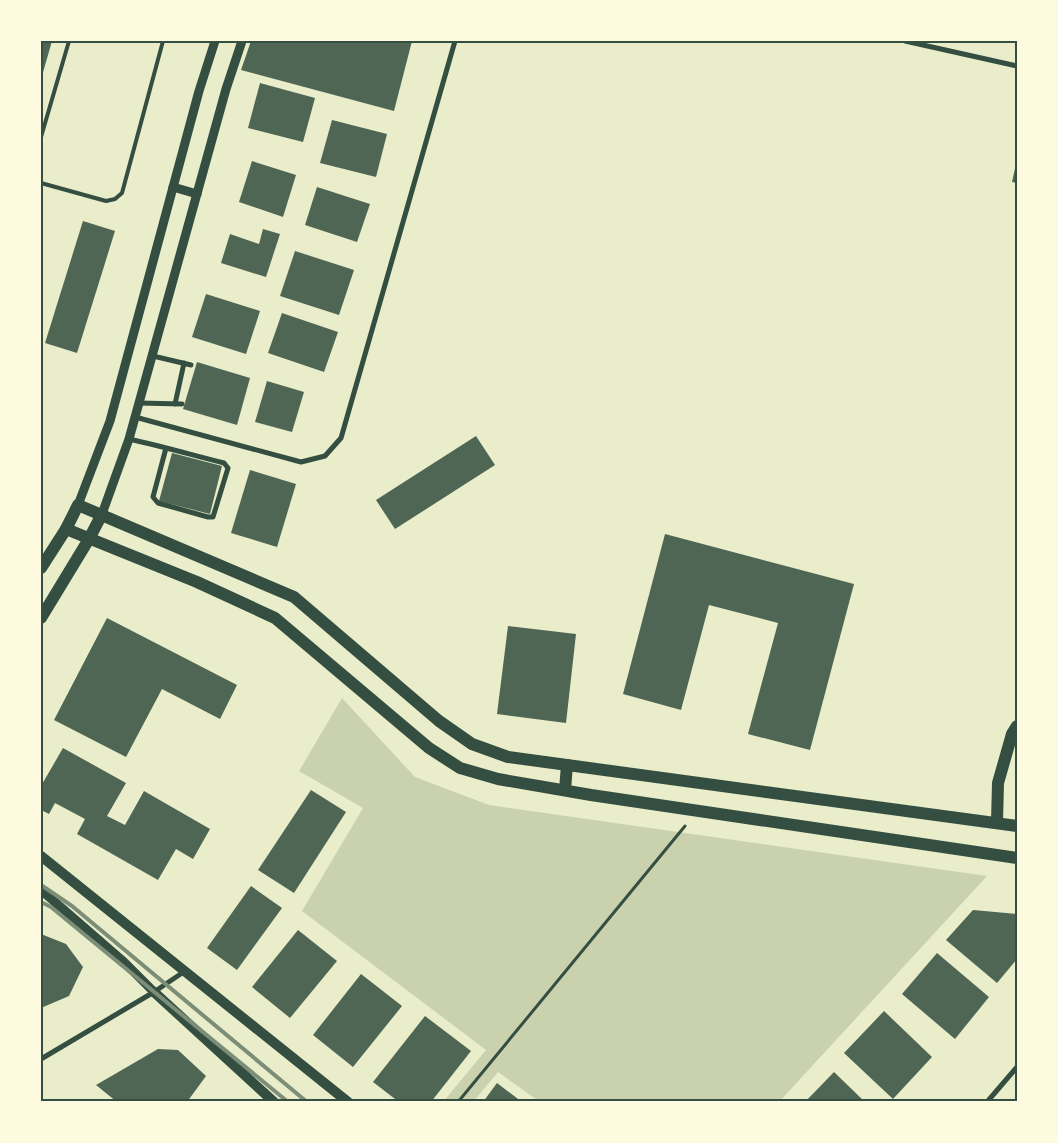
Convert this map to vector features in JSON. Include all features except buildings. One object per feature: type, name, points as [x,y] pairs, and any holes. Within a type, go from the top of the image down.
[{"type":"main road","points":[[41,568],[66,529],[78,505],[294,597],[439,721],[472,744],[508,757],[1017,826]]},
{"type":"main road","points":[[41,618],[102,514]]},
{"type":"main road","points":[[66,529],[197,582],[275,618],[429,748],[460,768],[498,779],[565,790],[1017,858]]},
{"type":"main road","points":[[997,822],[998,784],[1012,734],[1017,726]]},
{"type":"main road","points":[[565,790],[567,765]]},
{"type":"main road","points":[[41,856],[348,1102]]},
{"type":"main road","points":[[154,992],[274,1102]]},
{"type":"street","points":[[78,505],[110,421],[199,91],[216,41]]},
{"type":"street","points":[[102,514],[129,439],[226,89],[242,41]]},
{"type":"street","points":[[135,417],[301,462],[325,456],[341,438],[455,41]]},
{"type":"street","points":[[905,41],[1017,66]]},
{"type":"street","points":[[173,187],[197,194]]},
{"type":"street","points":[[153,356],[191,365]]},
{"type":"street","points":[[175,404],[184,363]]},
{"type":"street","points":[[139,403],[182,404]]},
{"type":"street","points":[[129,439],[166,448],[227,465],[228,468],[213,517],[154,501],[153,497],[166,448]]},
{"type":"street","points":[[41,890],[124,962],[154,992]]},
{"type":"street","points":[[41,1059],[154,992],[185,971]]},
{"type":"street","points":[[987,1102],[1017,1067]]},
{"type":"lane","points":[[41,137],[69,41]]},
{"type":"lane","points":[[41,183],[106,201],[116,199],[122,194],[163,41]]},
{"type":"path","points":[[458,1102],[698,810]]},
{"type":"green space","points":[[342,698],[415,777],[489,805],[987,876],[779,1102],[540,1102],[498,1072],[473,1102],[443,1102],[486,1050],[302,911],[363,808],[299,771]]},
{"type":"railway","points":[[41,885],[72,906],[307,1102]]},
{"type":"railway","points":[[41,902],[51,907],[288,1102]]}]
